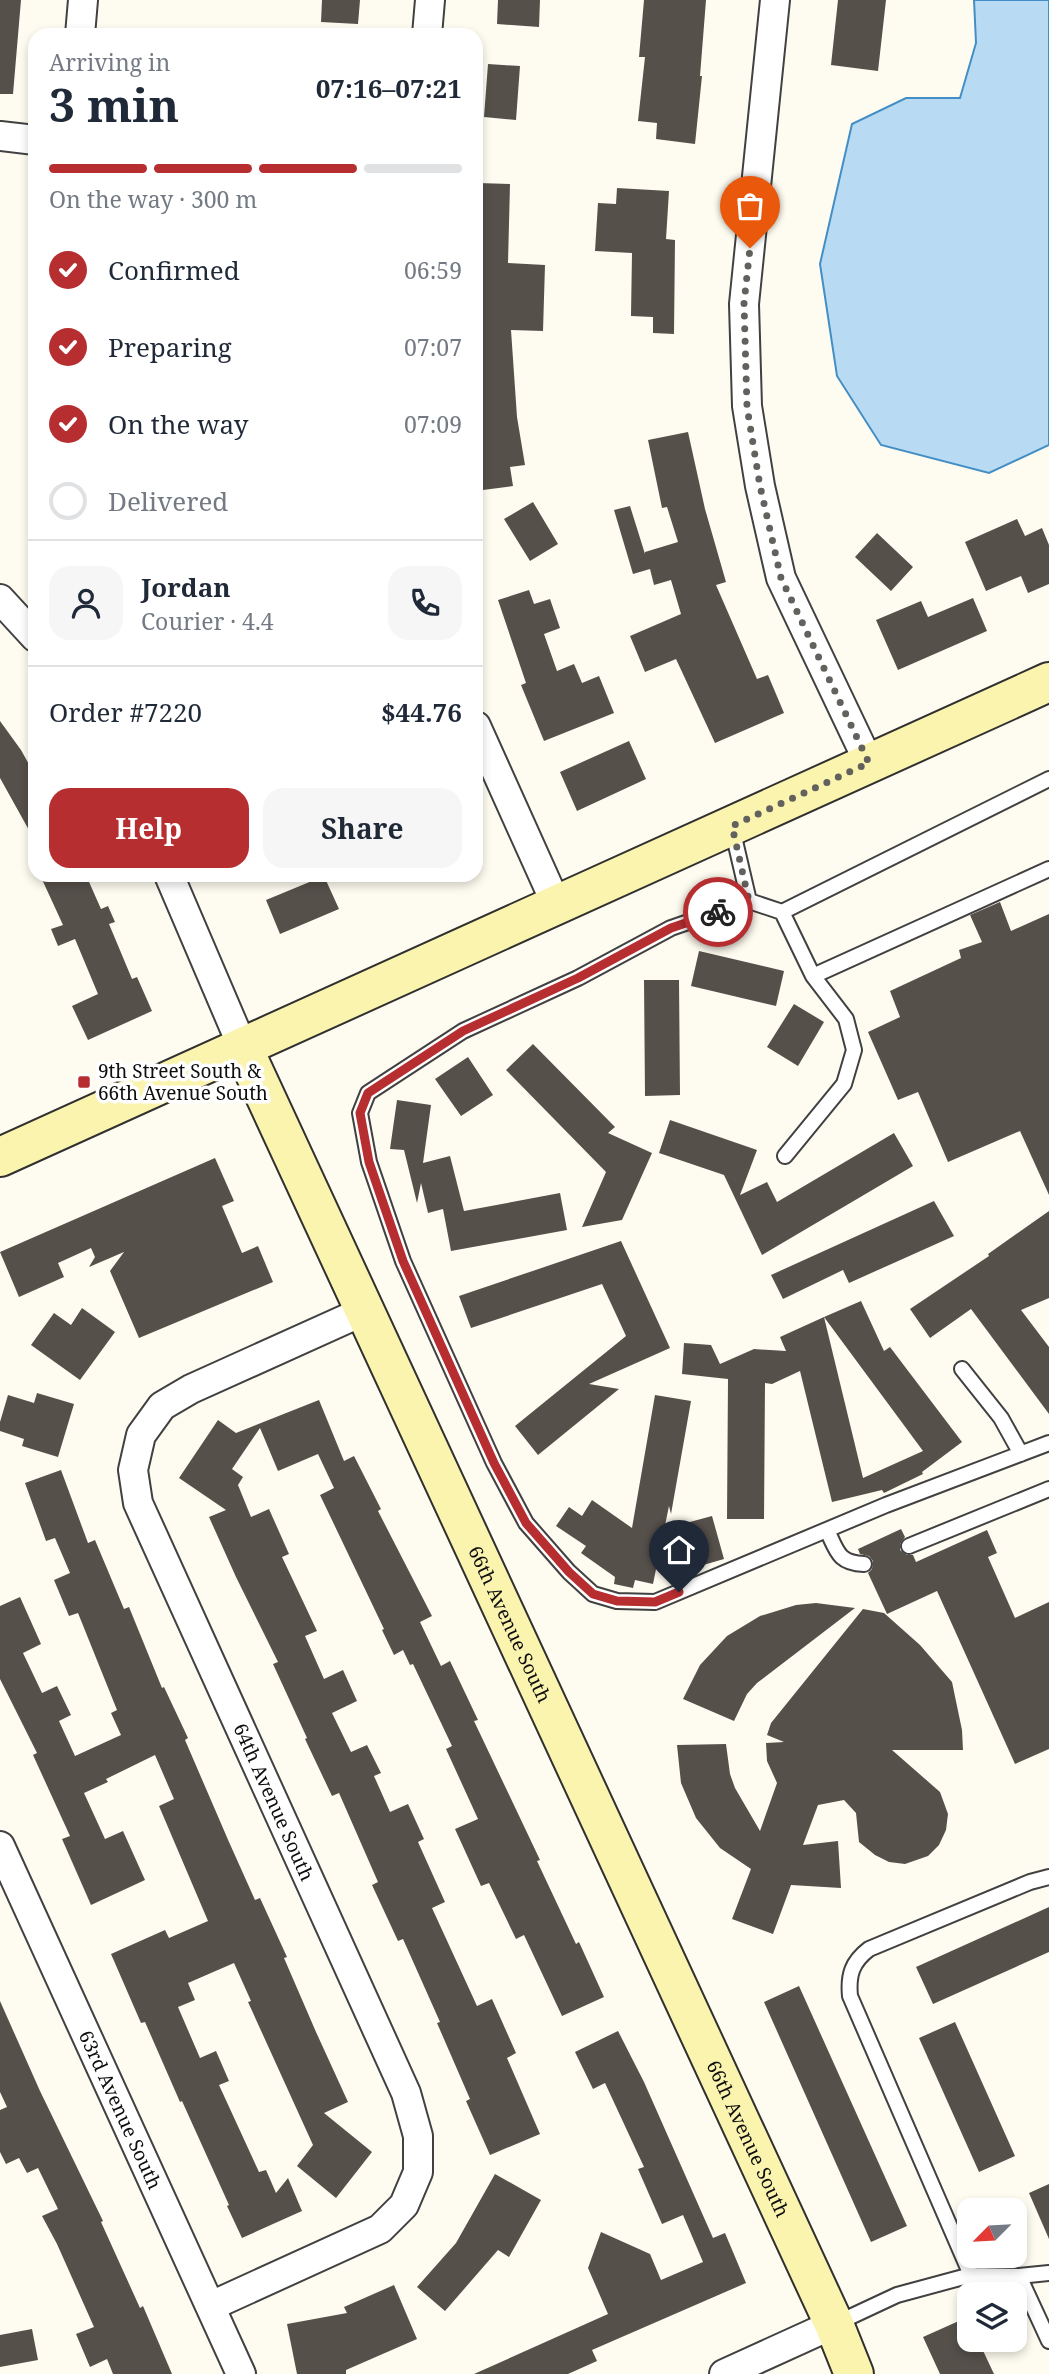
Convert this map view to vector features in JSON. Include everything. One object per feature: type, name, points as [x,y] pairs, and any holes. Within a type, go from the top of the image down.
[{"type":"street","points":[[81,28],[83,0]]},
{"type":"street","points":[[428,28],[430,0]]},
{"type":"street","points":[[775,0],[744,303],[747,407],[760,486],[781,578],[869,763]]},
{"type":"street","points":[[0,136],[28,139]]},
{"type":"street","points":[[0,599],[28,629]]},
{"type":"street","points":[[0,1157],[869,763],[1045,688]]},
{"type":"street","points":[[483,742],[557,906]]},
{"type":"street","name":"66th Avenue South","points":[[172,882],[243,1048],[834,2324],[854,2374]]},
{"type":"street","name":"64th Avenue South","points":[[211,2306],[380,2229],[404,2205],[418,2172],[418,2136],[406,2093],[138,1503],[133,1470],[141,1435],[162,1406],[191,1390],[364,1311]]},
{"type":"street","name":"63rd Avenue South","points":[[0,1846],[241,2374]]},
{"type":"street","points":[[724,2374],[834,2324]]},
{"type":"lane","points":[[1049,779],[782,912],[749,901],[671,928],[578,978],[463,1031],[368,1093],[360,1113],[369,1162],[403,1261],[494,1463],[526,1523],[569,1572],[593,1594],[617,1601],[655,1602],[827,1530],[1049,1443]]},
{"type":"lane","points":[[732,826],[749,901]]},
{"type":"lane","points":[[813,976],[1049,869]]},
{"type":"lane","points":[[782,912],[813,976],[846,1019],[854,1050],[844,1084],[785,1156]]},
{"type":"lane","points":[[962,1370],[1001,1418],[1021,1454]]},
{"type":"lane","points":[[909,1546],[1049,1489]]},
{"type":"lane","points":[[827,1530],[838,1554],[849,1563],[864,1564]]},
{"type":"lane","points":[[971,2275],[850,1996],[850,1971],[860,1955],[869,1949],[1030,1882],[1049,1877]]},
{"type":"lane","points":[[834,2324],[897,2295],[971,2275],[1019,2276],[1049,2273]]},
{"type":"lane","points":[[1019,2276],[1049,2341]]},
{"type":"water","points":[[974,0],[1049,0],[1049,445],[989,473],[881,445],[837,376],[820,264],[852,124],[906,98],[960,98],[976,43]]},
{"type":"building","points":[[0,0],[21,0],[13,94],[0,94]]},
{"type":"building","points":[[322,0],[360,0],[358,24],[321,22]]},
{"type":"building","points":[[498,0],[540,0],[539,27],[497,24]]},
{"type":"building","points":[[644,0],[706,0],[695,144],[656,139],[657,123],[638,121],[645,57],[639,57]]},
{"type":"building","points":[[838,0],[886,0],[878,71],[831,65]]},
{"type":"building","points":[[488,64],[520,66],[516,120],[484,117]]},
{"type":"building","points":[[483,183],[510,184],[508,263],[545,265],[543,331],[511,330],[517,417],[525,465],[510,467],[513,486],[483,490]]},
{"type":"building","points":[[617,188],[669,191],[666,239],[675,240],[674,334],[653,333],[653,317],[631,316],[632,253],[595,251],[598,203],[616,204]]},
{"type":"building","points":[[688,432],[705,509],[726,582],[716,585],[757,679],[768,675],[784,713],[715,743],[676,659],[645,672],[630,636],[681,614],[671,580],[654,585],[650,569],[633,574],[614,510],[630,506],[645,554],[678,542],[667,507],[662,508],[648,440]]},
{"type":"building","points":[[533,502],[558,544],[530,561],[504,519]]},
{"type":"building","points":[[1017,519],[1025,536],[1042,528],[1049,545],[1049,584],[1028,593],[1021,576],[986,591],[965,542]]},
{"type":"building","points":[[877,533],[913,567],[891,591],[855,557]]},
{"type":"building","points":[[529,590],[534,604],[550,599],[560,628],[544,634],[557,671],[574,664],[582,683],[599,676],[614,713],[544,741],[521,685],[526,683],[498,600]]},
{"type":"building","points":[[973,598],[987,631],[898,670],[876,620],[921,601],[928,617]]},
{"type":"building","points":[[0,721],[28,762],[28,828],[0,778]]},
{"type":"building","points":[[629,741],[646,779],[577,811],[560,772]]},
{"type":"building","points":[[43,882],[89,882],[101,909],[108,906],[115,922],[109,924],[132,979],[137,977],[152,1011],[88,1040],[72,1006],[98,994],[75,939],[58,946],[51,929],[63,925]]},
{"type":"building","points":[[310,882],[327,882],[339,909],[280,934],[266,900]]},
{"type":"building","points":[[1000,902],[1011,931],[1049,914],[1049,1195],[1020,1131],[948,1162],[918,1092],[898,1100],[868,1032],[900,1017],[890,991],[961,958],[959,950],[982,942],[970,915]]},
{"type":"building","points":[[699,951],[784,971],[776,1006],[691,986]]},
{"type":"building","points":[[644,980],[679,980],[680,1095],[645,1096]]},
{"type":"building","points":[[794,1004],[824,1022],[798,1066],[767,1047]]},
{"type":"building","points":[[533,1044],[615,1127],[608,1133],[652,1153],[622,1220],[582,1227],[606,1172],[506,1070]]},
{"type":"building","points":[[468,1057],[493,1095],[461,1116],[435,1079]]},
{"type":"building","points":[[397,1100],[431,1105],[423,1163],[450,1156],[464,1211],[560,1193],[567,1230],[451,1251],[443,1209],[428,1213],[421,1183],[417,1203],[404,1150],[390,1149]]},
{"type":"building","points":[[670,1120],[757,1150],[740,1195],[767,1182],[777,1202],[894,1133],[913,1166],[762,1255],[724,1175],[659,1153]]},
{"type":"building","points":[[215,1158],[234,1201],[222,1206],[242,1253],[258,1246],[273,1282],[139,1338],[110,1271],[124,1252],[89,1267],[95,1257],[91,1248],[58,1263],[64,1277],[19,1297],[0,1252]]},
{"type":"building","points":[[934,1201],[954,1236],[849,1283],[843,1270],[783,1299],[771,1275]]},
{"type":"building","points":[[1049,1211],[1049,1298],[1021,1310],[1049,1347],[1049,1414],[971,1309],[930,1338],[910,1309],[989,1256],[988,1254]]},
{"type":"building","points":[[621,1241],[670,1348],[589,1384],[619,1389],[538,1455],[515,1426],[626,1336],[602,1284],[471,1328],[459,1296]]},
{"type":"building","points":[[861,1301],[884,1351],[890,1347],[962,1442],[922,1472],[923,1474],[884,1493],[882,1490],[832,1502],[800,1371],[772,1384],[765,1383],[764,1519],[727,1519],[728,1379],[682,1374],[684,1343],[711,1345],[720,1364],[754,1349],[786,1351],[780,1337],[824,1317]],"holes":[[[824,1317],[923,1451],[863,1478]]]},
{"type":"building","points":[[82,1308],[115,1332],[80,1380],[31,1345],[54,1313],[71,1325]]},
{"type":"building","points":[[37,1393],[74,1404],[58,1457],[22,1446],[24,1439],[0,1431],[8,1395],[34,1403]]},
{"type":"building","points":[[655,1395],[691,1401],[671,1514],[669,1506],[653,1584],[635,1580],[633,1588],[614,1584],[615,1577],[581,1553],[586,1546],[556,1526],[569,1507],[582,1516],[592,1500],[632,1528]]},
{"type":"building","points":[[319,1400],[344,1461],[354,1456],[381,1509],[378,1511],[432,1616],[420,1622],[441,1666],[450,1661],[478,1720],[474,1721],[540,1860],[537,1861],[604,1997],[562,2016],[524,1935],[516,1939],[489,1883],[481,1886],[455,1829],[478,1819],[446,1749],[452,1746],[413,1664],[410,1665],[403,1650],[394,1655],[320,1495],[334,1488],[318,1454],[278,1471],[260,1428],[232,1469],[243,1477],[238,1485],[251,1517],[269,1509],[289,1554],[282,1557],[317,1631],[305,1636],[324,1679],[343,1670],[357,1701],[332,1713],[351,1752],[367,1745],[381,1773],[374,1776],[390,1812],[408,1804],[424,1839],[418,1842],[445,1902],[432,1908],[477,2006],[492,1999],[516,2053],[507,2058],[540,2134],[490,2155],[466,2101],[470,2099],[437,2023],[440,2022],[403,1939],[398,1941],[372,1885],[378,1882],[339,1793],[332,1796],[305,1739],[307,1738],[273,1664],[278,1662],[209,1517],[226,1510],[179,1478],[218,1420],[236,1433]]},
{"type":"building","points":[[61,1470],[88,1543],[95,1540],[124,1609],[129,1607],[162,1688],[164,1687],[188,1738],[185,1740],[229,1842],[255,1900],[260,1898],[348,2102],[324,2113],[372,2152],[336,2198],[297,2166],[313,2145],[248,2002],[251,2001],[234,1963],[188,1983],[195,2000],[178,2007],[200,2058],[216,2051],[229,2081],[219,2085],[259,2172],[266,2170],[276,2193],[288,2178],[302,2211],[242,2238],[182,2101],[180,2102],[145,2022],[141,2023],[111,1954],[165,1930],[169,1938],[208,1921],[159,1806],[174,1799],[155,1755],[84,1793],[105,1839],[123,1831],[145,1880],[91,1905],[62,1839],[70,1836],[33,1755],[37,1753],[0,1679],[0,1606],[20,1597],[41,1644],[23,1653],[42,1693],[57,1686],[71,1715],[59,1721],[75,1756],[121,1735],[111,1713],[117,1710],[78,1613],[69,1616],[54,1580],[70,1573],[55,1538],[46,1541],[25,1483]]},
{"type":"building","points":[[712,1516],[724,1559],[686,1570],[675,1526]]},
{"type":"building","points":[[901,1529],[905,1537],[900,1544],[900,1550],[907,1555],[913,1555],[916,1562],[987,1530],[997,1553],[988,1557],[1015,1618],[1049,1602],[1049,1749],[1015,1764],[937,1591],[887,1614],[868,1573],[872,1569],[873,1561],[869,1556],[860,1554],[858,1549]]},
{"type":"building","points":[[816,1603],[855,1608],[757,1683],[747,1694],[734,1721],[683,1699],[700,1665],[727,1636],[760,1616],[796,1605]]},
{"type":"building","points":[[863,1609],[884,1613],[920,1645],[952,1682],[962,1730],[963,1750],[892,1750],[940,1792],[948,1814],[946,1830],[939,1845],[928,1856],[905,1864],[889,1862],[859,1842],[856,1813],[844,1800],[818,1805],[803,1845],[838,1841],[841,1888],[791,1885],[773,1934],[732,1919],[751,1869],[720,1848],[696,1818],[681,1783],[677,1745],[726,1744],[735,1788],[760,1831],[777,1783],[767,1761],[766,1743],[784,1742],[767,1735],[771,1723]]},
{"type":"building","points":[[1049,1907],[1049,1952],[933,2004],[916,1967]]},
{"type":"building","points":[[799,1986],[907,2226],[871,2242],[764,2002]]},
{"type":"building","points":[[0,2001],[103,2221],[101,2222],[140,2308],[143,2306],[172,2374],[113,2374],[107,2359],[90,2367],[76,2334],[94,2327],[42,2216],[58,2209],[38,2168],[27,2173],[19,2158],[6,2164],[0,2152],[0,2110],[7,2107],[0,2092]]},
{"type":"building","points":[[955,2022],[1015,2156],[979,2172],[919,2038]]},
{"type":"building","points":[[618,2031],[644,2082],[713,2238],[725,2233],[746,2283],[592,2350],[597,2361],[568,2374],[474,2374],[608,2314],[588,2268],[601,2232],[650,2254],[661,2280],[703,2262],[683,2215],[662,2224],[638,2169],[644,2167],[605,2083],[593,2089],[575,2052]]},
{"type":"building","points":[[495,2174],[541,2200],[509,2257],[498,2250],[445,2311],[417,2287],[456,2243]]},
{"type":"building","points":[[1049,2184],[1049,2239],[1029,2193]]},
{"type":"building","points":[[394,2285],[417,2339],[346,2370],[346,2374],[297,2374],[287,2324],[347,2313],[344,2307]]},
{"type":"building","points":[[957,2322],[957,2352],[984,2352],[994,2374],[940,2374],[923,2337]]},
{"type":"building","points":[[32,2329],[38,2360],[0,2367],[0,2335]]},
{"type":"way so far","points":[[718,912],[749,901],[732,826],[869,763],[781,578],[760,486],[747,407],[744,303],[750,248]]},
{"type":"place","name":"9th Street South & 66th Avenue South","points":[[84,1082]]},
{"type":"route","points":[[679,1592],[655,1602],[617,1601],[593,1594],[569,1572],[526,1523],[494,1463],[403,1261],[369,1162],[360,1113],[368,1093],[393,1074],[463,1031],[578,978],[671,928],[718,912]]}]
